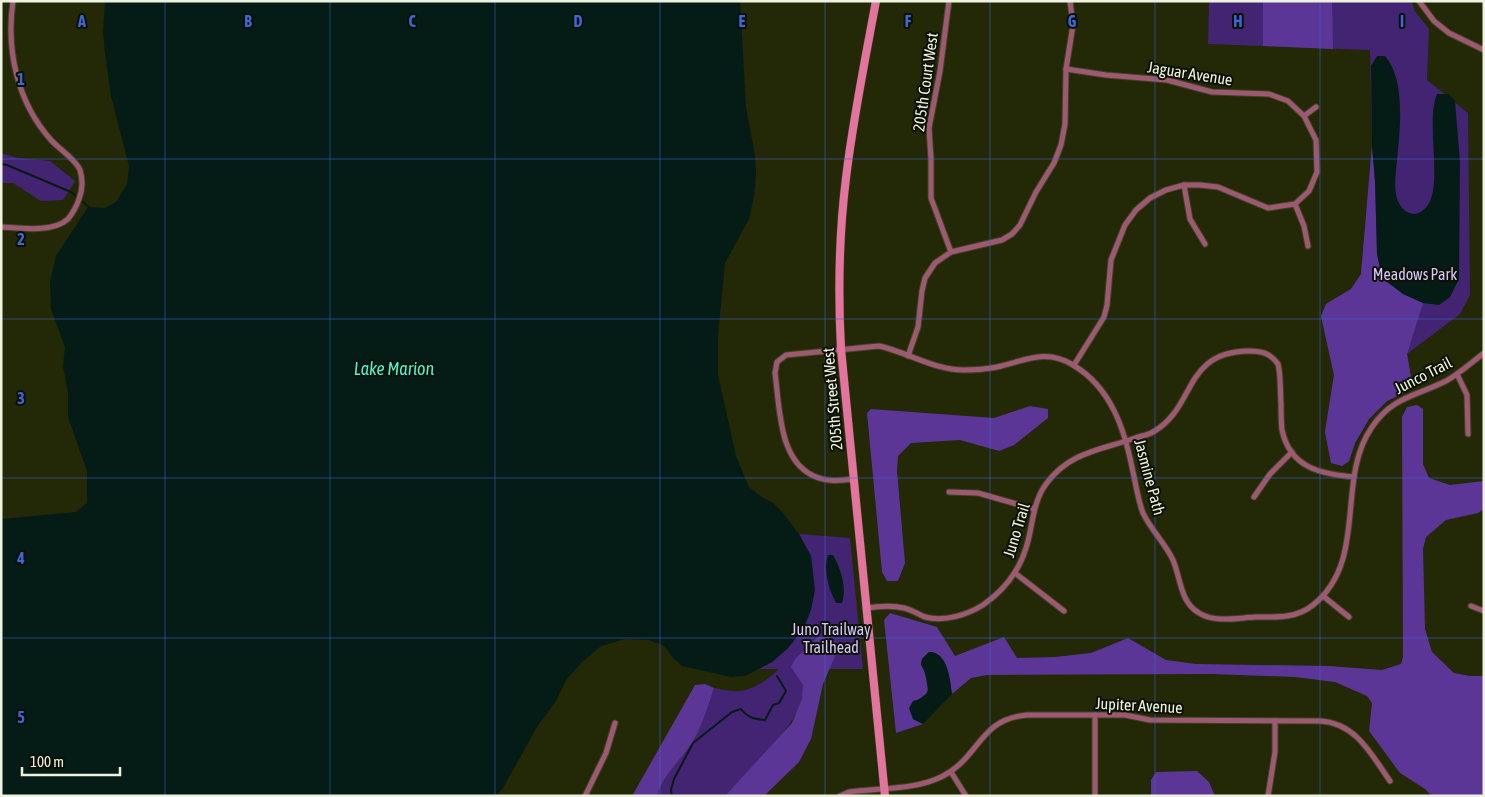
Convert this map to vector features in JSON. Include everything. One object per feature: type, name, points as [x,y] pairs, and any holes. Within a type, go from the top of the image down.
[{"type":"street","points":[[1,227],[37,229],[57,225],[68,219],[77,204],[83,187],[79,168],[37,123],[22,92],[14,68],[10,22],[13,1]]},
{"type":"street","name":"205th Street West","points":[[876,1],[846,179],[841,233],[839,297],[841,349],[885,792]]},
{"type":"street","name":"205th Court West","points":[[949,1],[940,71],[929,128],[931,198],[952,252]]},
{"type":"street","points":[[908,356],[918,327],[925,278],[936,262],[952,252],[1002,240],[1012,234],[1020,225],[1036,192],[1054,163],[1062,145],[1065,124],[1066,69],[1073,25],[1070,1]]},
{"type":"street","points":[[1419,1],[1434,21],[1449,33],[1484,49]]},
{"type":"street","name":"Jaguar Avenue","points":[[1066,69],[1106,75],[1167,80],[1212,92],[1269,94],[1288,101],[1304,116],[1316,140],[1317,172],[1309,191],[1295,204]]},
{"type":"street","points":[[1304,116],[1316,107]]},
{"type":"street","points":[[1184,185],[1190,219],[1205,244]]},
{"type":"street","points":[[1074,365],[1104,317],[1107,305],[1111,260],[1125,224],[1136,210],[1150,198],[1166,190],[1184,185],[1200,185],[1218,187],[1268,208],[1295,204],[1304,226],[1308,246]]},
{"type":"street","name":"Jasmine Path","points":[[854,479],[833,480],[819,478],[805,471],[793,460],[784,440],[775,373],[778,362],[786,355],[878,346],[938,366],[963,370],[995,368],[1040,356],[1058,358],[1074,365],[1091,379],[1107,398],[1119,419],[1127,441],[1144,514],[1173,561],[1185,600],[1197,612],[1206,616],[1216,618],[1288,616],[1310,608],[1323,596],[1338,571],[1347,546],[1354,477]]},
{"type":"street","name":"Juno Trail","points":[[867,608],[895,606],[935,618],[957,616],[981,606],[994,597],[1015,573],[1026,548],[1034,509],[1046,484],[1066,464],[1087,452],[1153,432],[1172,417],[1180,406],[1194,377],[1212,361],[1231,353],[1258,351],[1270,354],[1278,364],[1282,428],[1287,444],[1292,452]]},
{"type":"street","name":"Junco Trail","points":[[1354,477],[1361,446],[1370,429],[1383,413],[1398,401],[1447,380],[1484,353]]},
{"type":"street","points":[[1457,374],[1468,395],[1468,434]]},
{"type":"street","points":[[1254,498],[1270,474],[1292,452],[1305,465],[1316,471],[1354,477]]},
{"type":"street","points":[[949,492],[978,493],[1034,509]]},
{"type":"street","points":[[1015,573],[1064,612]]},
{"type":"street","points":[[1323,596],[1349,617]]},
{"type":"street","points":[[1471,606],[1484,611]]},
{"type":"street","name":"Jupiter Avenue","points":[[840,796],[849,792],[885,792],[938,778],[951,772],[965,760],[984,735],[1003,720],[1027,715],[1125,715],[1150,720],[1326,721],[1345,727],[1360,739],[1390,781]]},
{"type":"street","points":[[1095,796],[1096,715]]},
{"type":"street","points":[[1268,796],[1275,752],[1275,721]]},
{"type":"street","points":[[585,796],[606,753],[615,723]]},
{"type":"street","points":[[951,772],[966,796]]},
{"type":"green space","name":"Meadows Park","points":[[1209,1],[1412,1],[1414,10],[1429,29],[1427,80],[1468,113],[1470,295],[1460,314],[1407,354],[1412,383],[1410,390],[1387,401],[1369,419],[1355,443],[1349,461],[1342,466],[1331,463],[1325,432],[1334,375],[1321,316],[1326,304],[1351,289],[1361,274],[1372,146],[1370,50],[1208,44]]},
{"type":"green space","points":[[1,153],[18,158],[50,161],[75,181],[63,200],[41,201],[13,183],[1,183]]},
{"type":"green space","name":"Juno Trailway Trailhead","points":[[799,534],[850,538],[863,669],[793,669],[803,685],[802,699],[796,713],[774,744],[725,796],[657,796],[663,781],[696,737],[714,688],[732,691],[743,690],[754,687],[765,680],[779,669],[759,669],[772,662],[788,648],[804,628],[811,556]]},
{"type":"shaded area","points":[[1263,1],[1332,1],[1333,49],[1263,46]]},
{"type":"shaded area","points":[[1372,146],[1377,254],[1380,268],[1403,294],[1423,303],[1407,354],[1412,383],[1410,390],[1387,401],[1369,419],[1355,443],[1349,461],[1342,466],[1331,463],[1325,432],[1334,375],[1321,316],[1326,304],[1351,289],[1361,274]]},
{"type":"shaded area","points":[[1417,405],[1423,409],[1423,464],[1429,478],[1450,485],[1484,481],[1484,509],[1478,513],[1446,520],[1426,537],[1423,549],[1425,629],[1432,652],[1454,673],[1484,676],[1484,796],[1432,796],[1425,789],[1400,773],[1369,731],[1372,703],[1367,696],[1335,682],[1295,677],[1212,674],[987,675],[971,678],[952,694],[949,675],[944,662],[935,653],[929,652],[922,659],[921,665],[924,668],[928,690],[918,700],[913,719],[923,724],[896,733],[884,620],[890,613],[937,627],[955,656],[1004,637],[1017,658],[1055,657],[1091,653],[1128,638],[1166,660],[1196,664],[1329,666],[1382,670],[1401,664],[1403,657],[1402,417],[1407,407]]},
{"type":"shaded area","points":[[1030,406],[1048,409],[1048,418],[1014,445],[999,451],[960,440],[911,443],[898,456],[897,471],[905,563],[898,581],[887,581],[882,572],[867,413],[871,409],[994,418]]},
{"type":"shaded area","points":[[818,637],[829,637],[840,645],[823,684],[811,739],[799,762],[764,796],[725,796],[792,723],[802,699],[803,685],[791,667],[795,659]]},
{"type":"shaded area","points":[[705,684],[714,688],[702,723],[692,743],[663,781],[657,796],[632,796],[695,685]]},
{"type":"shaded area","points":[[1197,771],[1209,782],[1215,796],[1151,796],[1151,780],[1156,772]]},
{"type":"water","name":"Lake Marion","points":[[105,1],[740,1],[746,107],[755,156],[756,174],[749,219],[725,263],[718,335],[718,375],[736,456],[749,487],[773,503],[783,513],[799,534],[811,556],[815,590],[811,610],[804,628],[788,648],[772,662],[745,676],[731,677],[682,666],[664,646],[649,640],[625,639],[601,646],[582,662],[566,680],[556,701],[537,727],[503,788],[496,796],[1,796],[1,519],[76,512],[87,503],[87,471],[68,417],[68,394],[63,366],[65,347],[51,309],[50,282],[56,256],[88,207],[105,208],[116,202],[127,184],[129,166],[111,96],[105,53],[103,32]]},
{"type":"water","points":[[1377,56],[1385,56],[1392,66],[1396,78],[1399,92],[1400,120],[1396,196],[1400,205],[1411,214],[1422,211],[1429,203],[1433,190],[1433,123],[1437,94],[1449,94],[1455,101],[1460,162],[1459,279],[1450,297],[1439,305],[1423,303],[1403,294],[1387,282],[1380,268],[1377,254],[1372,146],[1371,66]]},
{"type":"water","points":[[828,555],[833,555],[841,572],[844,591],[842,603],[836,603],[829,586],[826,573]]},
{"type":"water","points":[[929,652],[935,653],[944,662],[949,675],[952,694],[923,724],[913,719],[909,708],[913,701],[927,693],[927,679],[921,665],[922,659]]},
{"type":"waterway","points":[[1,164],[71,192],[90,208]]},
{"type":"waterway","points":[[672,796],[671,790],[674,779],[693,743],[732,712],[741,709],[752,718],[765,720],[773,705],[779,703],[786,691],[777,676]]}]
